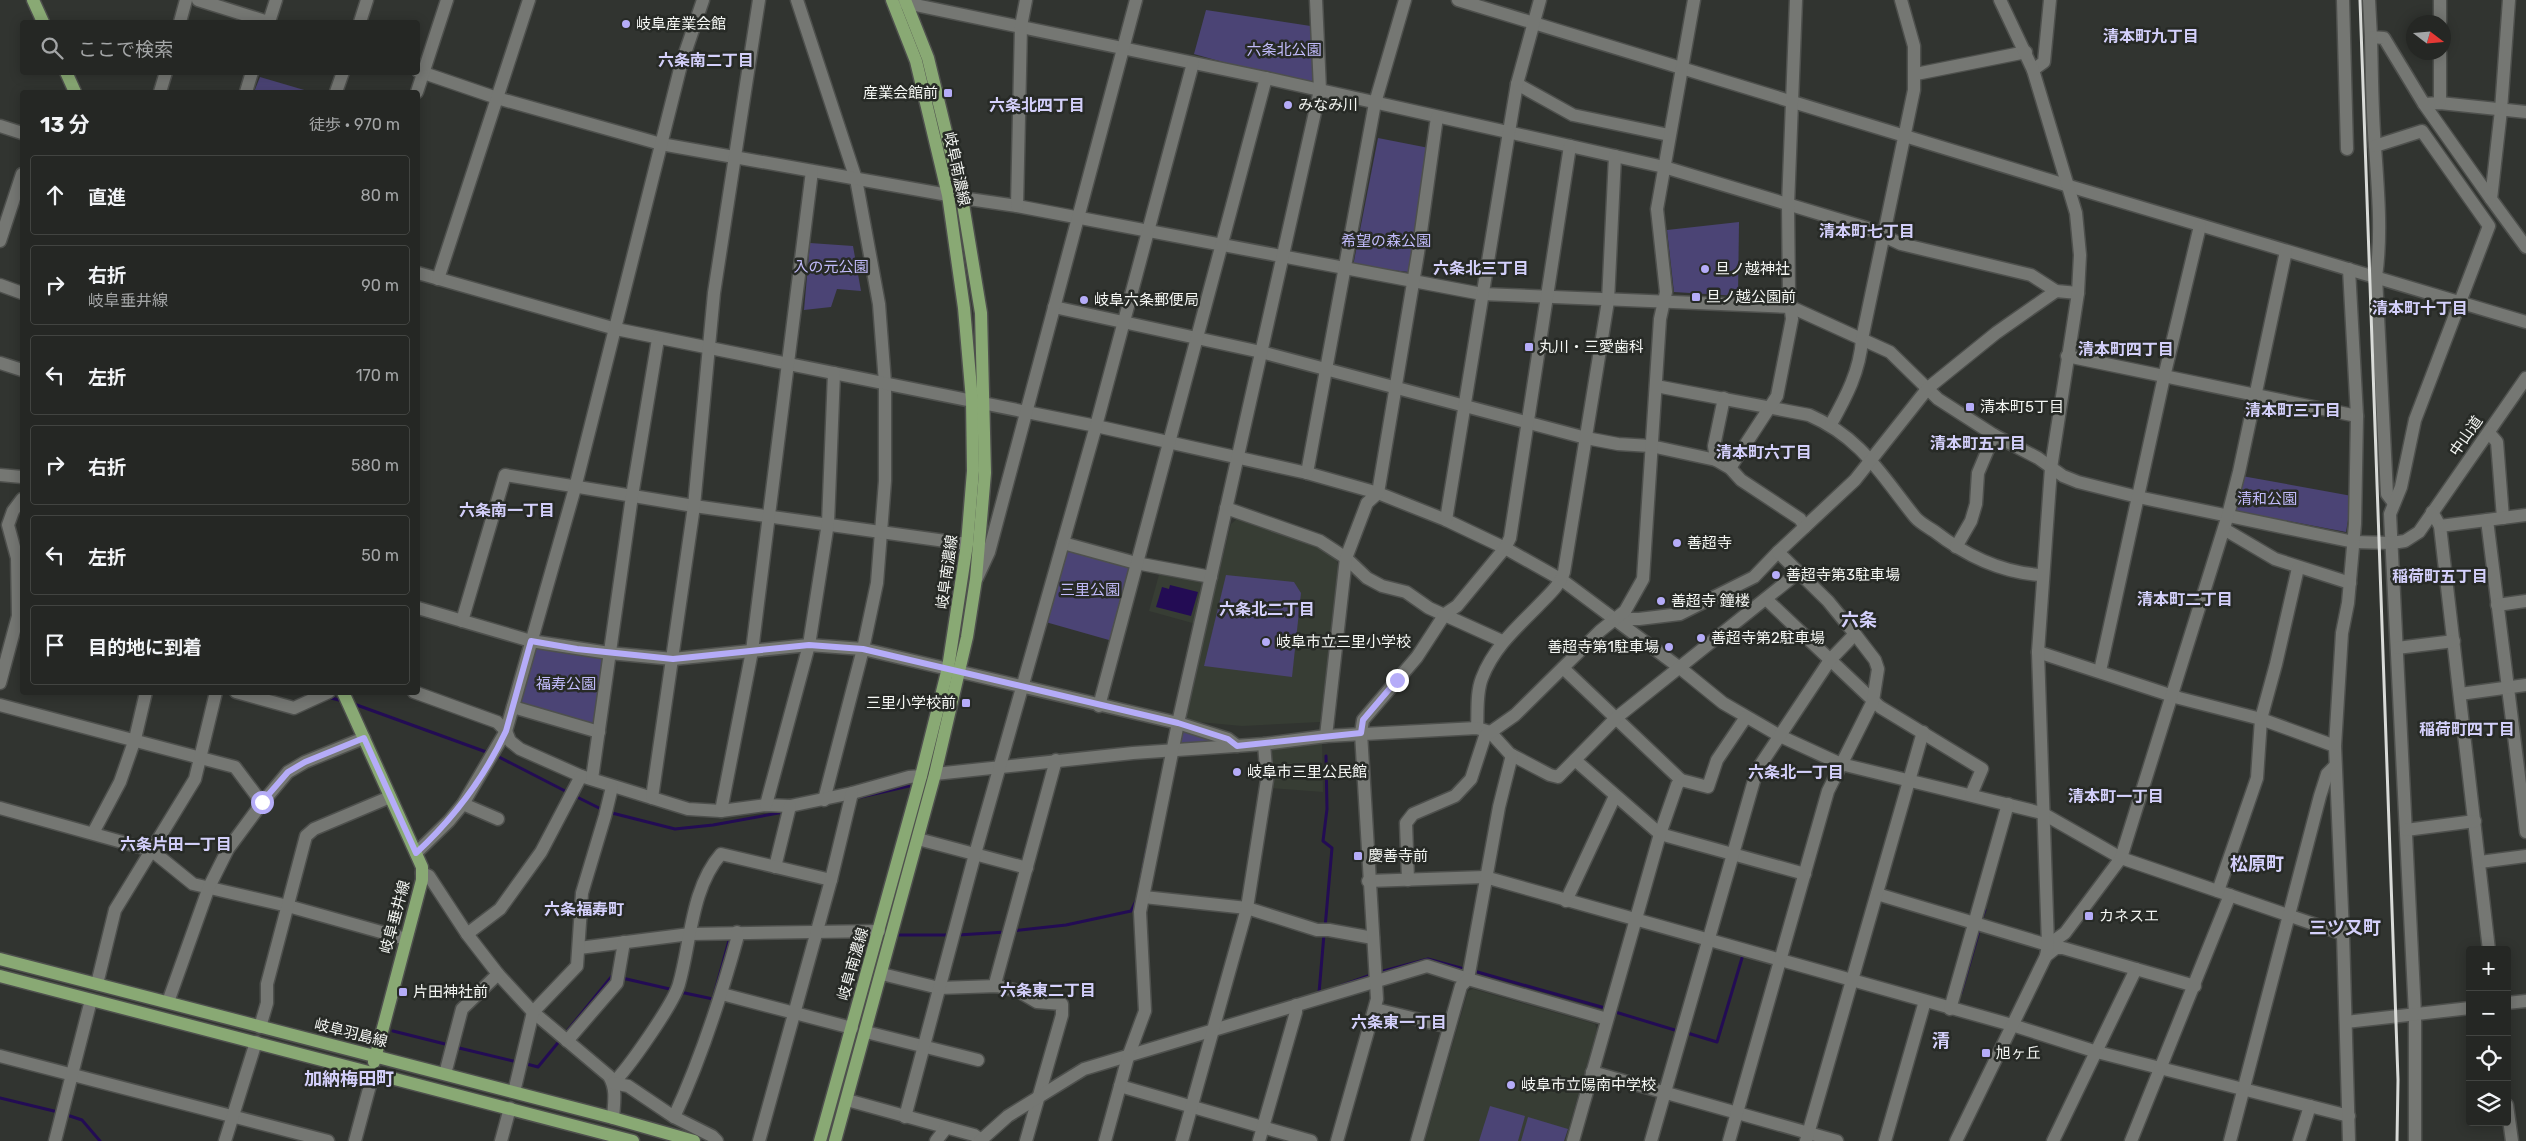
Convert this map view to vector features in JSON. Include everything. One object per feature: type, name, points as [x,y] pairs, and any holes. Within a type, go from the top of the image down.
[{"type":"main road","points":[[33,0],[42,20]]},
{"type":"main road","name":"岐阜南濃線","points":[[820,1141],[921,776],[953,670],[976,579],[985,473],[978,402],[948,195],[916,61],[899,1]]},
{"type":"main road","name":"岐阜南濃線","points":[[835,1141],[935,774],[953,670],[968,544],[978,402],[981,313],[962,198],[928,58],[899,1]]},
{"type":"main road","points":[[67,75],[73,90]]},
{"type":"main road","name":"岐阜垂井線","points":[[344,695],[416,853],[422,873],[375,1056],[373,1074]]},
{"type":"main road","name":"岐阜羽島線","points":[[0,959],[614,1118],[694,1141]]},
{"type":"main road","points":[[0,976],[633,1141]]},
{"type":"street","points":[[181,20],[186,0]]},
{"type":"street","points":[[198,0],[262,20]]},
{"type":"street","points":[[269,20],[276,0]]},
{"type":"street","points":[[361,20],[367,0]]},
{"type":"street","points":[[418,90],[421,72],[447,0]]},
{"type":"street","points":[[438,279],[530,0]]},
{"type":"street","points":[[416,853],[450,821],[506,731],[575,488],[681,65],[703,0]]},
{"type":"street","points":[[652,798],[694,506],[714,293],[760,0]]},
{"type":"street","points":[[797,0],[856,179],[877,287],[885,383],[886,481],[877,583],[863,649],[824,800]]},
{"type":"street","points":[[1018,206],[1021,26],[1026,0]]},
{"type":"street","points":[[976,579],[989,552],[1136,0]]},
{"type":"street","points":[[1105,1141],[1128,1057],[1145,1011],[1140,912],[1178,723],[1320,90],[1316,0]]},
{"type":"street","points":[[1307,473],[1375,103],[1405,0]]},
{"type":"street","points":[[1458,0],[1904,137],[2526,322]]},
{"type":"street","points":[[1446,520],[1508,132],[1517,84],[1540,0]]},
{"type":"street","points":[[1408,880],[1406,823],[1413,814],[1455,796],[1471,779],[1485,736],[1515,715],[1614,618],[1625,611],[1642,579],[1650,446],[1663,302],[1666,292],[1657,209],[1694,0]]},
{"type":"street","points":[[1730,468],[1777,396],[1790,328],[1788,205],[1796,0]]},
{"type":"street","points":[[1831,424],[1856,375],[1916,74],[1914,46],[1901,0]]},
{"type":"street","points":[[2000,0],[2033,70],[2076,212],[2080,254],[2078,293],[2051,468],[2038,652],[2047,951]]},
{"type":"street","points":[[2033,70],[2044,62],[2050,0]]},
{"type":"street","points":[[2342,0],[2346,149]]},
{"type":"street","points":[[2369,0],[2375,146],[2379,194],[2376,277],[2387,494],[2393,502]]},
{"type":"street","points":[[2440,0],[2440,15]]},
{"type":"street","points":[[2491,198],[2501,110],[2509,0]]},
{"type":"street","points":[[899,1],[1266,78],[1664,167],[1867,228],[1901,244],[2031,275],[2056,291],[2078,293]]},
{"type":"street","points":[[2371,37],[2384,38],[2424,104],[2526,247]]},
{"type":"street","points":[[1916,74],[2026,52]]},
{"type":"street","points":[[2440,60],[2440,103]]},
{"type":"street","points":[[905,1117],[975,854],[1096,426],[1193,63]]},
{"type":"street","points":[[421,72],[497,98],[661,144],[948,195]]},
{"type":"street","points":[[161,90],[165,75]]},
{"type":"street","points":[[247,90],[251,75]]},
{"type":"street","points":[[337,90],[342,75]]},
{"type":"street","points":[[1099,706],[1266,78]]},
{"type":"street","points":[[1517,84],[1573,115],[1669,135]]},
{"type":"street","points":[[2424,104],[2440,103],[2526,112]]},
{"type":"street","points":[[1326,736],[1346,558],[1367,503],[1378,493],[1413,281],[1437,117]]},
{"type":"street","points":[[0,126],[20,132]]},
{"type":"street","points":[[2375,146],[2422,131],[2489,226],[2415,420],[2402,487],[2393,502],[2390,514],[2415,1014],[2415,1141]]},
{"type":"street","points":[[1337,1141],[1377,999],[1368,881],[1361,733],[1363,720],[1417,656],[1445,614],[1457,606],[1506,548],[1510,538],[1570,146]]},
{"type":"street","points":[[1477,728],[1482,678],[1502,641],[1562,580],[1608,301],[1615,156]]},
{"type":"street","points":[[721,812],[752,651],[812,171]]},
{"type":"street","points":[[0,241],[20,180]]},
{"type":"street","points":[[962,198],[1018,206],[1220,246],[1482,294],[1608,301],[1791,307],[1890,352],[1938,399],[1994,435],[2078,482],[2138,497],[2354,542],[2392,543]]},
{"type":"street","points":[[2100,671],[2164,377],[2200,226]]},
{"type":"street","points":[[1956,1141],[2047,951],[2065,933],[2120,858],[2228,515],[2286,251]]},
{"type":"street","points":[[2349,269],[2358,416],[2354,542],[2342,633],[2335,746],[2349,1141]]},
{"type":"street","points":[[420,274],[658,339],[1027,411],[1168,441],[1307,473],[1378,493],[1446,520],[1506,548],[1562,580],[1680,668],[1723,703],[1780,736],[1841,764],[2042,813],[2120,858],[2343,934]]},
{"type":"street","points":[[0,286],[20,292]]},
{"type":"street","points":[[1614,618],[1639,619],[1680,614],[1754,577],[1855,480],[1928,388],[1996,333],[2056,291]]},
{"type":"street","points":[[1054,307],[1261,352],[1586,438],[1618,444],[1650,446],[1716,460],[1730,468],[1741,480],[1800,519],[1805,527]]},
{"type":"street","points":[[467,934],[500,909],[541,852],[586,778],[599,732],[632,496],[658,339]]},
{"type":"street","points":[[2067,356],[2358,416]]},
{"type":"street","points":[[0,363],[20,369]]},
{"type":"street","points":[[766,805],[809,645],[828,523],[834,373]]},
{"type":"street","name":"中山道","points":[[2392,543],[2411,538],[2419,532],[2526,378]]},
{"type":"street","points":[[1656,386],[1809,415],[1831,424],[1872,459],[1917,519],[1956,547],[1982,561],[2029,574],[2042,575]]},
{"type":"street","points":[[1716,460],[1714,446],[1724,398]]},
{"type":"street","points":[[2489,432],[2497,442],[2503,518]]},
{"type":"street","points":[[1956,547],[1971,521],[1976,504],[1978,473],[1994,435]]},
{"type":"street","points":[[0,475],[20,477]]},
{"type":"street","points":[[462,621],[505,475],[694,506],[828,523],[968,544]]},
{"type":"street","points":[[0,683],[3,662],[20,617],[17,558],[8,525],[13,511],[20,502]]},
{"type":"street","points":[[1226,508],[1320,541],[1346,558],[1367,578],[1382,586],[1406,592],[1429,608],[1502,641]]},
{"type":"street","points":[[2432,512],[2440,526],[2489,946]]},
{"type":"street","points":[[2440,526],[2526,515]]},
{"type":"street","points":[[2487,520],[2508,688],[2522,771],[2526,832]]},
{"type":"street","points":[[2224,529],[2275,559],[2298,568],[2350,583]]},
{"type":"street","points":[[1064,542],[1136,563],[1211,577]]},
{"type":"street","points":[[1729,1141],[1828,791],[1873,701],[1878,669],[1875,660],[1828,600],[1778,552]]},
{"type":"street","points":[[2131,1141],[2195,986],[2224,893],[2257,778],[2260,719],[2276,664],[2298,568]]},
{"type":"street","points":[[935,774],[1056,760],[1264,744],[1361,733],[1477,728],[1490,732],[1512,755],[1558,777],[1616,718],[1799,572]]},
{"type":"street","points":[[1766,599],[1873,701],[1982,769],[1971,795]]},
{"type":"street","points":[[2497,605],[2526,601]]},
{"type":"street","points":[[420,609],[531,641],[609,653],[673,659],[809,645],[863,649],[1099,706],[1178,723],[1228,739],[1237,746]]},
{"type":"street","points":[[1652,1141],[1757,770],[1830,660],[1855,634]]},
{"type":"street","points":[[2397,648],[2454,641]]},
{"type":"street","points":[[2038,652],[2172,693],[2179,698],[2260,719],[2335,746]]},
{"type":"street","points":[[1563,668],[1681,780],[1708,787],[1717,760],[1746,717]]},
{"type":"street","points":[[2460,694],[2526,685]]},
{"type":"street","points":[[420,694],[497,722],[506,731],[510,741],[520,750],[586,778],[688,809],[721,812],[766,805],[790,806],[824,800],[909,777],[921,776]]},
{"type":"street","points":[[93,833],[120,782],[135,740],[145,695]]},
{"type":"street","points":[[97,984],[115,910],[195,780],[215,695]]},
{"type":"street","points":[[247,695],[294,708],[322,695]]},
{"type":"street","points":[[0,705],[235,767],[262,802]]},
{"type":"street","points":[[513,707],[599,732]]},
{"type":"street","points":[[1807,1137],[1923,732]]},
{"type":"street","points":[[168,1002],[209,888],[228,849],[262,802],[288,772],[305,762],[364,738]]},
{"type":"street","points":[[1182,1141],[1247,908],[1267,780],[1264,744]]},
{"type":"street","points":[[1417,1141],[1461,986],[1468,979],[1485,878],[1499,807],[1512,755]]},
{"type":"street","points":[[997,986],[998,972],[1056,760]]},
{"type":"street","points":[[1575,760],[1660,834],[1804,874]]},
{"type":"street","points":[[2230,1141],[2242,1089],[2290,917],[2320,796],[2327,774],[2335,766]]},
{"type":"street","points":[[1573,1141],[1660,834],[1677,785],[1681,780]]},
{"type":"street","points":[[514,1092],[532,1012],[577,966],[582,893],[606,816],[612,787]]},
{"type":"street","points":[[759,1141],[831,880],[852,793]]},
{"type":"street","points":[[1566,901],[1615,796]]},
{"type":"street","points":[[2320,796],[2336,796]]},
{"type":"street","points":[[260,1027],[267,1004],[267,984],[306,836],[314,829],[390,797]]},
{"type":"street","points":[[462,804],[498,819]]},
{"type":"street","points":[[1950,1009],[2008,804]]},
{"type":"street","points":[[775,867],[790,806]]},
{"type":"street","points":[[0,808],[151,850],[193,884],[288,906],[406,939]]},
{"type":"street","points":[[2406,830],[2475,820]]},
{"type":"street","points":[[918,839],[1027,868]]},
{"type":"street","points":[[613,1083],[674,997],[698,902],[710,867],[721,854],[831,880]]},
{"type":"street","points":[[2480,862],[2526,856]]},
{"type":"street","points":[[422,873],[428,876],[467,934],[498,974],[532,1012],[609,1076],[613,1083],[614,1118]]},
{"type":"street","points":[[1368,881],[1485,878],[2012,1025],[2097,1052],[2349,1116]]},
{"type":"street","points":[[1876,894],[1974,922],[2047,951],[2063,948],[2195,986]]},
{"type":"street","points":[[1144,897],[1247,908],[1318,930],[1330,930],[1373,938]]},
{"type":"street","points":[[579,948],[690,934],[879,931]]},
{"type":"street","points":[[674,1117],[696,1070],[722,994],[737,939],[737,932]]},
{"type":"street","points":[[568,1041],[617,983],[624,942]]},
{"type":"street","points":[[847,1100],[974,1135],[980,1141],[1008,1116],[1084,1069],[1427,966],[1607,1019]]},
{"type":"street","points":[[2053,1141],[2136,969]]},
{"type":"street","points":[[445,1074],[462,1009],[498,974]]},
{"type":"street","points":[[882,974],[939,988],[997,986],[1018,991],[1037,1002],[1062,1004],[1062,1015],[1026,1141]]},
{"type":"street","points":[[722,994],[852,1028]]},
{"type":"street","points":[[55,1141],[91,1000]]},
{"type":"street","points":[[1885,1141],[1925,1001]]},
{"type":"street","points":[[2511,1003],[2526,1001]]},
{"type":"street","points":[[1259,1141],[1296,1012],[1296,1004]]},
{"type":"street","points":[[2346,1022],[2466,1008]]},
{"type":"street","points":[[1375,1009],[1450,1027]]},
{"type":"street","points":[[866,1032],[978,1060]]},
{"type":"street","points":[[225,1141],[256,1042]]},
{"type":"street","points":[[0,1056],[328,1141]]},
{"type":"street","points":[[1592,1072],[1737,1112],[1807,1137],[1837,1141]]},
{"type":"street","points":[[355,1141],[373,1074]]},
{"type":"street","points":[[613,1083],[628,1086],[674,1117],[712,1136],[717,1141]]},
{"type":"street","points":[[1120,1086],[1311,1141]]},
{"type":"street","points":[[2299,1141],[2310,1106]]},
{"type":"street","points":[[501,1141],[510,1108]]},
{"type":"street","points":[[2510,1126],[2512,1141]]},
{"type":"street","points":[[936,1141],[946,1128]]},
{"type":"shaded area","name":"岐阜市立三里小学校","points":[[1237,519],[1317,543],[1336,558],[1339,570],[1320,722],[1242,726],[1188,721],[1184,714],[1231,524]]},
{"type":"shaded area","points":[[1160,571],[1203,581],[1205,584],[1196,624],[1149,611]]},
{"type":"shaded area","points":[[1170,585],[1198,592],[1191,616],[1156,607],[1162,587],[1169,589]]},
{"type":"shaded area","points":[[1322,740],[1323,792],[1270,788],[1267,748]]},
{"type":"shaded area","name":"岐阜市立陽南中学校","points":[[1473,989],[1595,1024],[1597,1029],[1565,1141],[1425,1141],[1468,991]]},
{"type":"green space","name":"六条北公園","points":[[1206,10],[1317,27],[1319,89],[1194,54]]},
{"type":"green space","points":[[260,77],[304,90],[255,90]]},
{"type":"green space","name":"希望の森公園","points":[[1378,138],[1429,148],[1409,272],[1353,266]]},
{"type":"green space","points":[[1739,222],[1738,296],[1674,292],[1667,230]]},
{"type":"green space","name":"入の元公園","points":[[810,243],[853,246],[861,291],[837,289],[831,307],[804,310]]},
{"type":"green space","name":"清和公園","points":[[2242,476],[2352,496],[2346,532],[2236,511]]},
{"type":"green space","name":"三里公園","points":[[1063,543],[1136,563],[1116,642],[1042,621]]},
{"type":"green space","points":[[1226,575],[1294,582],[1301,593],[1292,677],[1204,666]]},
{"type":"green space","name":"福寿公園","points":[[532,643],[607,655],[598,729],[515,706]]},
{"type":"green space","points":[[1183,727],[1224,740],[1179,747]]},
{"type":"green space","points":[[1490,1106],[1525,1116],[1518,1141],[1479,1141]]},
{"type":"green space","points":[[1528,1117],[1568,1129],[1564,1141],[1521,1141]]},
{"type":"waterway","points":[[327,697],[343,701]]},
{"type":"waterway","points":[[354,704],[489,753]]},
{"type":"waterway","points":[[495,755],[569,793]]},
{"type":"waterway","points":[[1325,928],[1332,848],[1323,841],[1327,809],[1326,756]]},
{"type":"waterway","points":[[861,797],[909,786]]},
{"type":"waterway","points":[[575,796],[603,810]]},
{"type":"waterway","points":[[608,812],[675,829],[713,825],[784,812]]},
{"type":"waterway","points":[[1141,878],[1148,843]]},
{"type":"waterway","points":[[1012,931],[1066,925],[1131,911],[1137,899]]},
{"type":"waterway","points":[[1982,918],[1985,910]]},
{"type":"waterway","points":[[1959,994],[1961,993],[1979,931]]},
{"type":"waterway","points":[[958,935],[1006,932]]},
{"type":"waterway","points":[[1319,993],[1324,934]]},
{"type":"waterway","points":[[898,935],[951,935]]},
{"type":"waterway","points":[[680,992],[713,999],[730,937]]},
{"type":"waterway","points":[[1684,1032],[1717,1042],[1742,958]]},
{"type":"waterway","points":[[1380,972],[1428,959],[1468,970]]},
{"type":"waterway","points":[[1474,971],[1605,1008]]},
{"type":"waterway","points":[[1340,986],[1371,975]]},
{"type":"waterway","points":[[568,1030],[612,976],[616,977]]},
{"type":"waterway","points":[[622,978],[674,990]]},
{"type":"waterway","points":[[1612,1011],[1678,1031]]},
{"type":"waterway","points":[[393,1031],[449,1045]]},
{"type":"waterway","points":[[523,1063],[538,1067],[561,1039]]},
{"type":"waterway","points":[[455,1047],[517,1062]]},
{"type":"waterway","points":[[0,1098],[58,1112]]},
{"type":"waterway","points":[[64,1114],[82,1120],[100,1141]]},
{"type":"railway","points":[[2360,0],[2398,1080],[2397,1141]]},
{"type":"place","name":"岐阜産業会館","points":[[626,24]]},
{"type":"place","name":"産業会館前","points":[[948,93]]},
{"type":"place","name":"みなみ川","points":[[1288,105]]},
{"type":"place","name":"旦ノ越神社","points":[[1705,269]]},
{"type":"place","name":"旦ノ越公園前","points":[[1696,297]]},
{"type":"place","name":"岐阜六条郵便局","points":[[1084,300]]},
{"type":"place","name":"丸川・三愛歯科","points":[[1529,347]]},
{"type":"place","name":"清本町5丁目","points":[[1970,407]]},
{"type":"place","name":"善超寺","points":[[1677,543]]},
{"type":"place","name":"善超寺第3駐車場","points":[[1776,575]]},
{"type":"place","name":"善超寺 鐘楼","points":[[1661,601]]},
{"type":"place","name":"善超寺第2駐車場","points":[[1701,638]]},
{"type":"place","name":"岐阜市立三里小学校","points":[[1266,642]]},
{"type":"place","name":"善超寺第1駐車場","points":[[1669,647]]},
{"type":"place","name":"三里小学校前","points":[[966,703]]},
{"type":"place","name":"岐阜市三里公民館","points":[[1237,772]]},
{"type":"place","name":"慶善寺前","points":[[1358,856]]},
{"type":"place","name":"カネスエ","points":[[2089,916]]},
{"type":"place","name":"片田神社前","points":[[403,992]]},
{"type":"place","name":"旭ヶ丘","points":[[1986,1053]]},
{"type":"place","name":"岐阜市立陽南中学校","points":[[1511,1085]]},
{"type":"district","name":"清本町九丁目","points":[[2151,36]]},
{"type":"district","name":"六条南二丁目","points":[[706,60]]},
{"type":"district","name":"六条北四丁目","points":[[1037,105]]},
{"type":"district","name":"清本町七丁目","points":[[1867,231]]},
{"type":"district","name":"六条北三丁目","points":[[1481,268]]},
{"type":"district","name":"清本町十丁目","points":[[2420,308]]},
{"type":"district","name":"清本町四丁目","points":[[2126,349]]},
{"type":"district","name":"清本町三丁目","points":[[2293,410]]},
{"type":"district","name":"清本町五丁目","points":[[1978,443]]},
{"type":"district","name":"清本町六丁目","points":[[1764,452]]},
{"type":"district","name":"六条南一丁目","points":[[507,510]]},
{"type":"district","name":"稲荷町五丁目","points":[[2440,576]]},
{"type":"district","name":"清本町二丁目","points":[[2185,599]]},
{"type":"district","name":"六条北二丁目","points":[[1267,609]]},
{"type":"district","name":"六条","points":[[1859,620]]},
{"type":"district","name":"稲荷町四丁目","points":[[2467,729]]},
{"type":"district","name":"六条北一丁目","points":[[1796,772]]},
{"type":"district","name":"清本町一丁目","points":[[2116,796]]},
{"type":"district","name":"六条片田一丁目","points":[[176,844]]},
{"type":"district","name":"松原町","points":[[2257,864]]},
{"type":"district","name":"六条福寿町","points":[[584,909]]},
{"type":"district","name":"三ツ又町","points":[[2345,928]]},
{"type":"district","name":"六条東二丁目","points":[[1048,990]]},
{"type":"district","name":"六条東一丁目","points":[[1399,1022]]},
{"type":"district","name":"清","points":[[1941,1041]]},
{"type":"district","name":"加納梅田町","points":[[349,1079]]},
{"type":"route","points":[[262,802],[288,772],[305,762],[364,738],[416,853],[450,821],[474,787],[499,745],[506,731],[531,641],[577,649],[673,659],[809,645],[863,649],[1099,706],[1178,723],[1228,739],[1237,746],[1361,733],[1363,720],[1397,680]]}]
